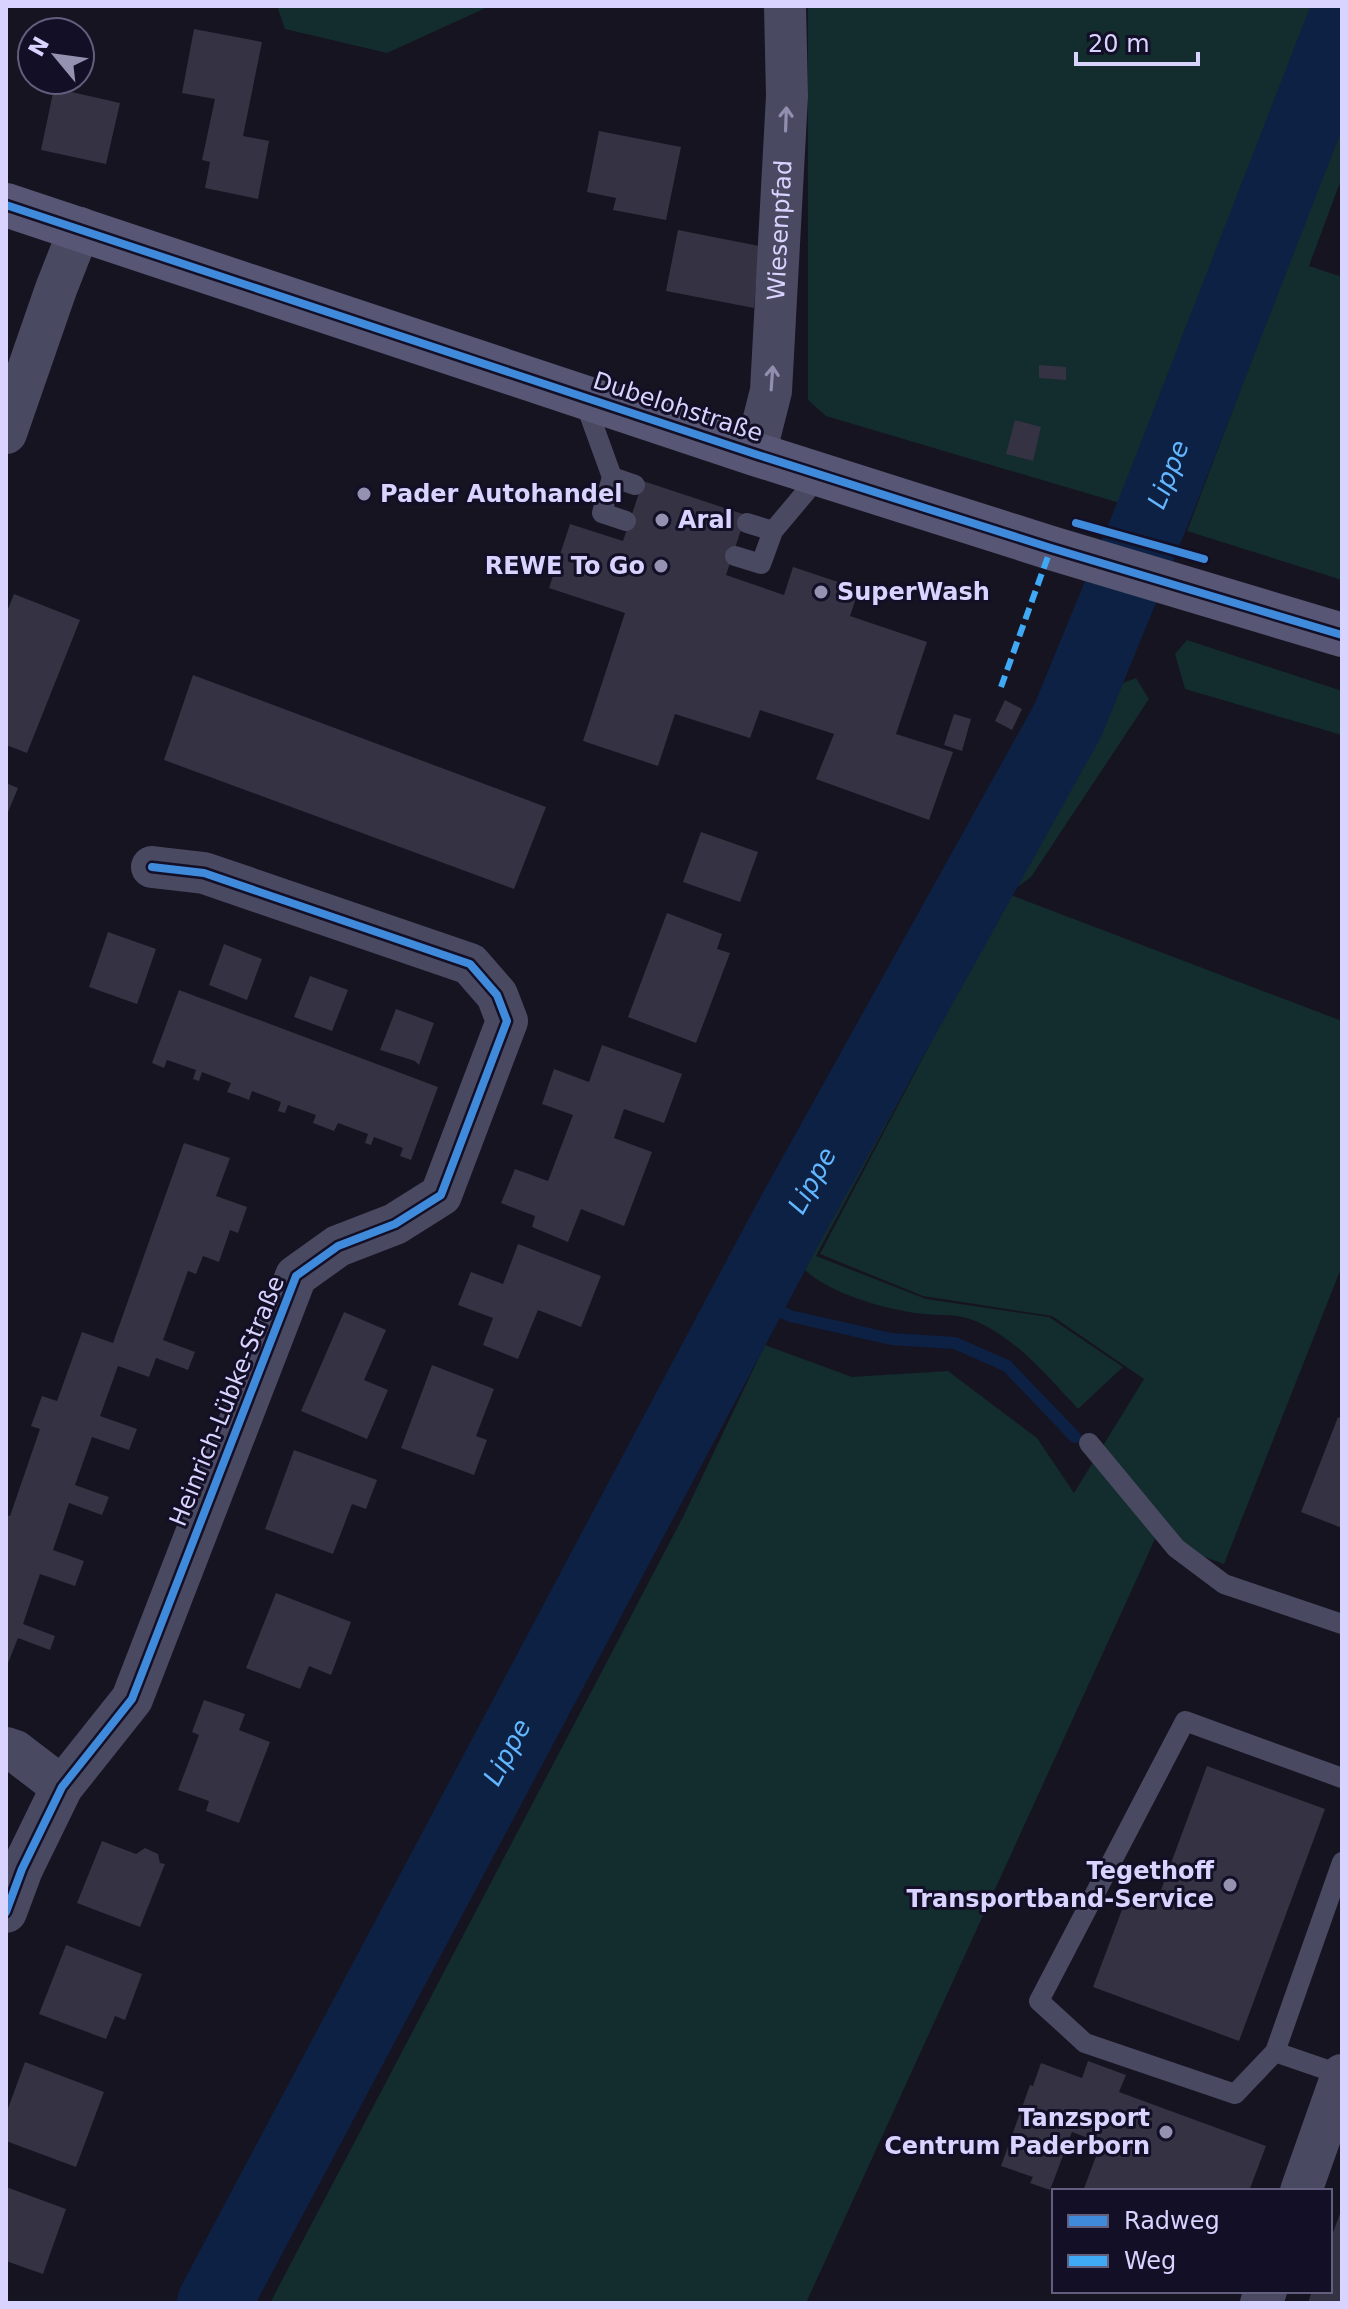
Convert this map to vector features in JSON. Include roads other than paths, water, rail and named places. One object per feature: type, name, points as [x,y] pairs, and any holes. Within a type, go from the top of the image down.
[{"type":"main road","name":"Dubelohstraße","points":[[6,205],[755,454],[1342,635]]},
{"type":"street","name":"Wiesenpfad","points":[[755,454],[771,391],[787,96],[785,6]]},
{"type":"street","points":[[6,433],[80,228]]},
{"type":"street","name":"Heinrich-Lübke-Straße","points":[[6,1912],[22,1869],[62,1787],[132,1699],[296,1276],[338,1246],[395,1224],[441,1195],[507,1021],[497,995],[470,964],[204,873],[152,867]]},
{"type":"street","points":[[6,1748],[15,1751],[62,1787]]},
{"type":"street","points":[[1302,2189],[1342,2075]]},
{"type":"lane","points":[[583,397],[612,477],[602,513],[626,521]]},
{"type":"lane","points":[[735,556],[761,564],[773,531],[821,474]]},
{"type":"lane","points":[[612,477],[635,485]]},
{"type":"lane","points":[[747,523],[773,531]]},
{"type":"lane","points":[[1089,1443],[1176,1548],[1224,1584],[1342,1624]]},
{"type":"lane","points":[[1342,1778],[1185,1721],[1039,2001],[1085,2043],[1235,2094],[1275,2052],[1342,1862]]},
{"type":"lane","points":[[1275,2052],[1342,2075]]},
{"type":"waterway","name":"Lippe","points":[[214,2303],[790,1220],[1068,720],[1159,498],[1342,27]]},
{"type":"waterway","points":[[750,1298],[790,1316],[891,1339],[955,1343],[1007,1366],[1075,1437]]},
{"type":"place","name":"Pader Autohandel","points":[[364,494]]},
{"type":"place","name":"Aral","points":[[662,520]]},
{"type":"place","name":"REWE To Go","points":[[661,566]]},
{"type":"place","name":"SuperWash","points":[[821,592]]},
{"type":"place","name":"Tegethoff Transportband-Service","points":[[1230,1885]]},
{"type":"place","name":"Tanzsport Centrum Paderborn","points":[[1166,2132]]}]
